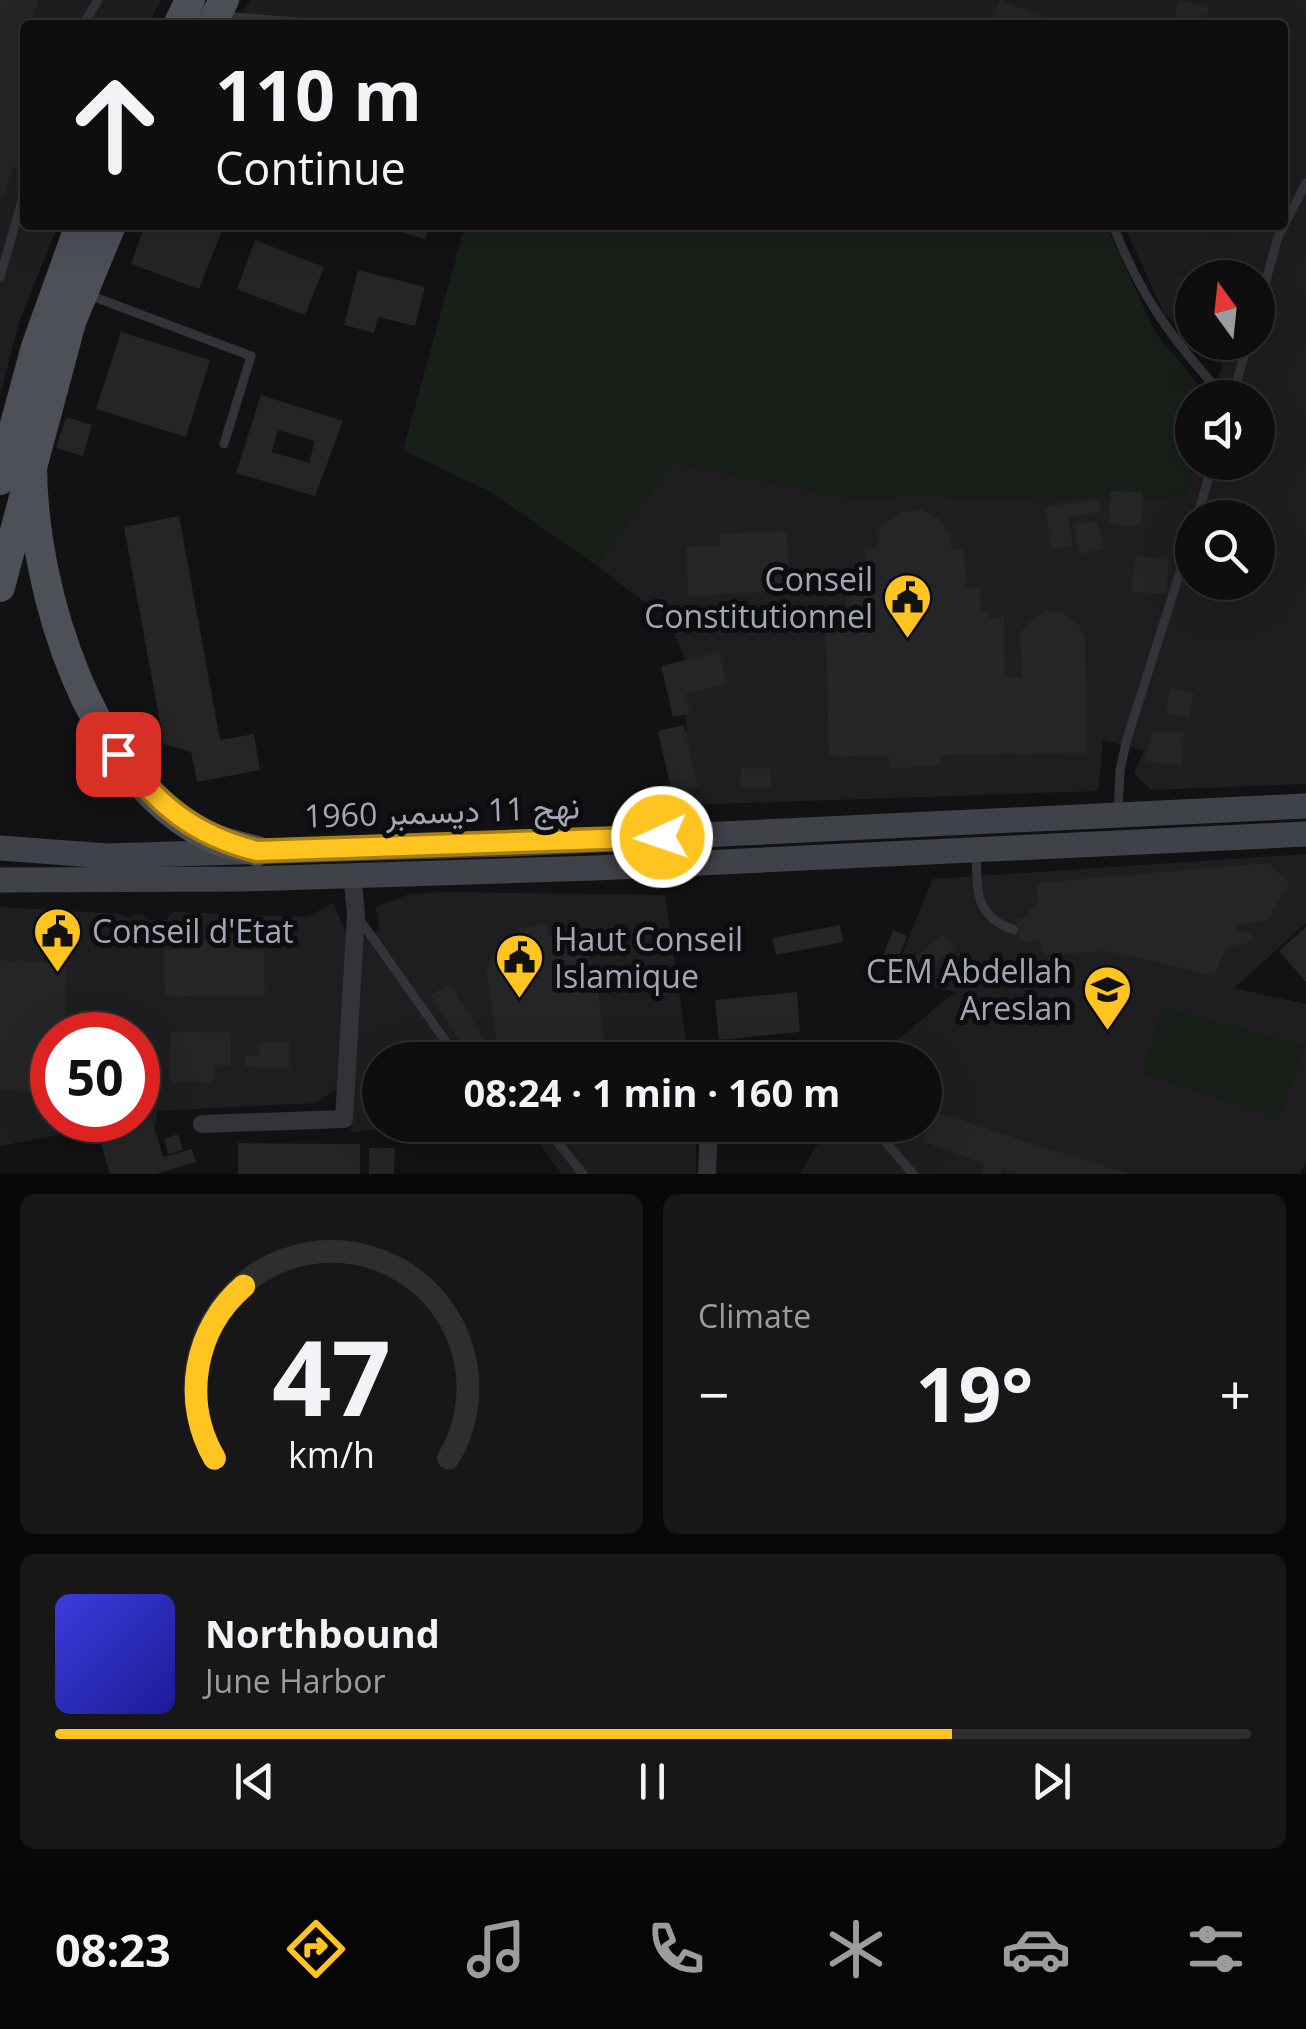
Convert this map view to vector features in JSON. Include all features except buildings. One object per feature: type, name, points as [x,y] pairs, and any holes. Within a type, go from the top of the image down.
[{"type":"main road","points":[[0,480],[36,348],[78,230]]},
{"type":"main road","points":[[0,587],[82,292],[109,230]]},
{"type":"main road","points":[[32,466],[35,531],[52,607],[76,677],[100,724],[131,770],[178,815],[213,838],[257,851]]},
{"type":"main road","name":"نهج 11 ديسمبر 1960","points":[[0,848],[108,856],[513,844],[1306,806]]},
{"type":"main road","name":"نهج 11 ديسمبر 1960","points":[[0,880],[154,881],[594,868],[1306,834]]},
{"type":"street","points":[[202,1124],[344,1119],[356,914],[352,874]]},
{"type":"street","points":[[707,1174],[708,1142]]},
{"type":"lane","points":[[210,10],[294,20]]},
{"type":"lane","points":[[1288,219],[1306,184]]},
{"type":"lane","points":[[0,278],[20,208]]},
{"type":"lane","points":[[1115,230],[1153,311],[1179,347],[1211,380]]},
{"type":"lane","points":[[1272,260],[1282,230]]},
{"type":"lane","points":[[82,292],[251,356],[224,444]]},
{"type":"lane","points":[[1117,816],[1120,770],[1127,740],[1175,588]]},
{"type":"lane","points":[[976,851],[979,899],[985,913],[996,924],[1014,930]]},
{"type":"lane","points":[[356,914],[447,1042]]},
{"type":"lane","points":[[558,1142],[583,1174]]},
{"type":"lane","points":[[886,1142],[914,1174]]},
{"type":"shaded area","points":[[0,0],[161,0],[151,20],[20,20],[20,230],[56,230],[20,319],[0,395]]},
{"type":"shaded area","name":"Conseil Constitutionnel","points":[[251,0],[1306,0],[1306,784],[1151,790],[1134,773],[1144,750],[1103,740],[1098,791],[686,805],[686,660],[667,619],[596,565],[672,463],[861,501],[919,493],[966,500],[1187,496],[1190,480],[1275,480],[1275,380],[1216,380],[1223,364],[1218,360],[1275,360],[1275,260],[1175,260],[1175,323],[1164,313],[1126,230],[1288,230],[1288,20],[237,20]]},
{"type":"shaded area","points":[[464,230],[1108,230],[1155,332],[1195,380],[1175,380],[1175,480],[1190,480],[1188,496],[966,500],[919,493],[861,501],[672,463],[596,565],[492,493],[403,450]]},
{"type":"shaded area","name":"CEM Abdellah Areslan","points":[[1306,854],[1306,923],[1234,988],[1306,1004],[1306,1162],[1299,1174],[800,1174],[819,1142],[942,1142],[942,1042],[895,1042],[955,992],[892,978],[933,879]]},
{"type":"shaded area","name":"Haut Conseil Islamique","points":[[409,894],[665,895],[686,1042],[362,1042],[362,1131],[351,1132],[360,940],[380,930],[376,907]]},
{"type":"shaded area","points":[[333,903],[346,932],[340,1086],[316,1103],[160,1111],[160,1012],[30,1012],[30,1140],[0,1146],[0,907],[120,914],[130,918],[142,914],[147,920],[166,920],[173,912],[308,917]]},
{"type":"shaded area","points":[[1162,1007],[1306,1046],[1279,1118],[1142,1074]]},
{"type":"shaded area","points":[[538,1142],[696,1142],[696,1174],[562,1174]]},
{"type":"place","name":"Conseil Constitutionnel","points":[[908,640]]},
{"type":"place","name":"Conseil d'Etat","points":[[57,974]]},
{"type":"place","name":"Haut Conseil Islamique","points":[[519,1000]]},
{"type":"place","name":"CEM Abdellah Areslan","points":[[1107,1032]]},
{"type":"route","points":[[118,754],[152,793],[195,828],[213,838],[257,851],[662,837]]}]
